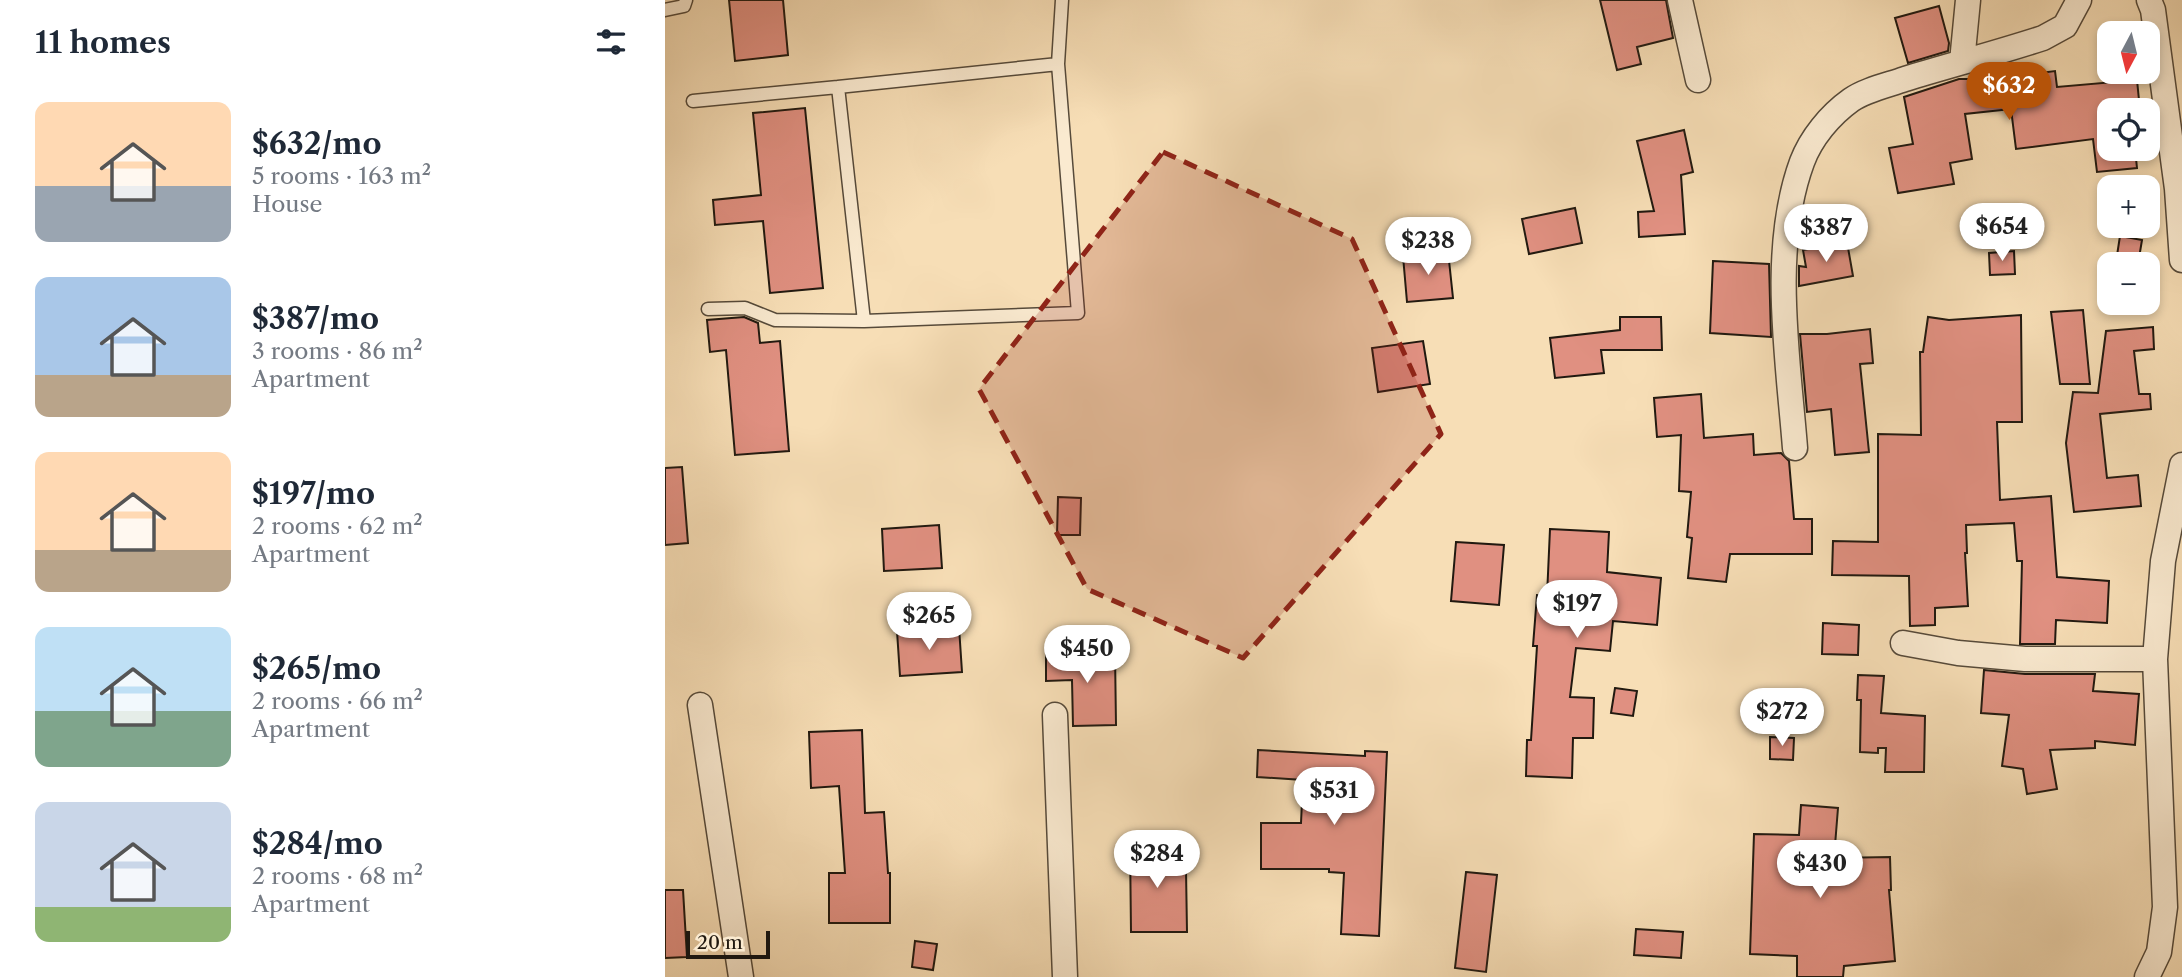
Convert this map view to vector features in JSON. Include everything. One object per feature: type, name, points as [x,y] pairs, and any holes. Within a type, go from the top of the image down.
[{"type":"street","points":[[1680,0],[1697,80]]},
{"type":"street","points":[[1962,62],[1968,0]]},
{"type":"street","points":[[1795,448],[1785,319],[1785,254],[1791,208],[1802,162],[1821,128],[1852,99],[1881,87],[2043,38],[2065,26],[2079,0]]},
{"type":"street","points":[[2149,0],[2153,10],[2175,175],[2182,260]]},
{"type":"street","points":[[2147,977],[2159,952],[2165,906],[2171,741],[2155,659],[2163,561],[2182,465]]},
{"type":"street","points":[[1903,643],[1958,653],[2025,659],[2155,659]]},
{"type":"street","points":[[699,705],[741,977]]},
{"type":"street","points":[[1055,715],[1065,977]]},
{"type":"lane","points":[[708,309],[745,308],[775,320],[864,321],[1077,313],[1058,65],[1062,0]]},
{"type":"lane","points":[[665,10],[685,3]]},
{"type":"lane","points":[[692,101],[1058,65]]},
{"type":"lane","points":[[838,87],[864,321]]},
{"type":"highlighted area","points":[[1163,152],[1352,239],[1441,434],[1243,658],[1087,589],[979,389]]},
{"type":"building","points":[[729,0],[783,0],[788,55],[735,61]]},
{"type":"building","points":[[1600,0],[1666,0],[1673,38],[1637,47],[1641,64],[1617,70]]},
{"type":"building","points":[[1939,6],[1949,43],[1948,51],[1908,63],[1895,18]]},
{"type":"building","points":[[2055,71],[2057,87],[2137,84],[2139,98],[2097,98],[2097,161],[2136,161],[2137,168],[2097,172],[2093,139],[2016,149],[2011,109],[1965,114],[1972,159],[1950,163],[1954,184],[1898,193],[1889,148],[1913,144],[1904,97],[1959,79],[1969,79],[1970,82]]},
{"type":"building","points":[[805,108],[823,288],[770,293],[763,221],[715,225],[713,200],[761,195],[753,113]]},
{"type":"building","points":[[1684,130],[1693,172],[1681,175],[1685,234],[1639,237],[1638,212],[1654,211],[1637,141]]},
{"type":"building","points":[[1575,208],[1582,243],[1529,254],[1522,219]]},
{"type":"building","points":[[2120,238],[2142,240],[2140,252],[2118,252]]},
{"type":"building","points":[[1847,242],[1853,276],[1799,286],[1799,266],[1806,267],[1803,250]]},
{"type":"building","points":[[1448,251],[1453,298],[1407,302],[1403,256]]},
{"type":"building","points":[[2014,251],[2015,274],[1990,275],[1989,253]]},
{"type":"building","points":[[1713,261],[1769,264],[1771,337],[1710,333]]},
{"type":"building","points":[[2083,310],[2090,384],[2060,384],[2051,312]]},
{"type":"building","points":[[2021,315],[2022,422],[1997,422],[2000,500],[2051,496],[2057,577],[2109,581],[2107,623],[2056,620],[2055,644],[2020,644],[2022,561],[2017,561],[2014,523],[1966,525],[1968,606],[1935,608],[1935,625],[1910,626],[1909,576],[1832,575],[1833,541],[1878,542],[1878,434],[1921,435],[1920,352],[1923,352],[1928,317],[1949,320]]},
{"type":"building","points":[[744,317],[758,323],[760,343],[780,341],[789,451],[735,455],[726,350],[710,352],[707,320]]},
{"type":"building","points":[[1620,317],[1661,317],[1662,350],[1601,350],[1604,373],[1555,378],[1550,338],[1620,330]]},
{"type":"building","points":[[2153,327],[2154,349],[2134,351],[2139,394],[2150,394],[2151,409],[2100,414],[2107,478],[2138,475],[2141,506],[2074,512],[2066,443],[2073,392],[2098,393],[2106,331]]},
{"type":"building","points":[[1870,329],[1873,363],[1860,364],[1869,452],[1835,455],[1831,409],[1807,412],[1800,334]]},
{"type":"building","points":[[1423,341],[1430,384],[1378,392],[1372,348]]},
{"type":"building","points":[[1701,394],[1704,438],[1753,434],[1754,455],[1781,453],[1789,461],[1794,519],[1812,519],[1812,554],[1730,554],[1726,582],[1688,578],[1692,538],[1687,537],[1691,492],[1679,491],[1681,435],[1657,437],[1654,398]]},
{"type":"building","points":[[682,467],[688,543],[665,545],[665,468]]},
{"type":"building","points":[[1058,497],[1081,498],[1080,535],[1057,535]]},
{"type":"building","points":[[939,525],[942,568],[884,571],[882,529]]},
{"type":"building","points":[[1550,529],[1609,532],[1607,572],[1661,578],[1657,625],[1613,621],[1610,651],[1576,648],[1570,697],[1594,698],[1593,738],[1573,738],[1572,778],[1526,776],[1537,646],[1533,646],[1537,595],[1547,596]]},
{"type":"building","points":[[1456,542],[1504,545],[1499,605],[1451,601]]},
{"type":"building","points":[[1823,623],[1859,625],[1858,655],[1822,654]]},
{"type":"building","points":[[959,627],[962,672],[900,676],[897,631]]},
{"type":"building","points":[[1107,652],[1106,654],[1115,653],[1116,725],[1073,726],[1072,680],[1046,681],[1046,653]]},
{"type":"building","points":[[1984,670],[2025,674],[2095,674],[2093,691],[2139,694],[2135,745],[2095,741],[2095,748],[2050,750],[2057,789],[2027,794],[2023,769],[2002,766],[2009,715],[1981,713]]},
{"type":"building","points":[[1858,675],[1884,676],[1881,713],[1925,716],[1924,772],[1885,772],[1886,748],[1878,748],[1878,753],[1860,752],[1861,700],[1857,700]]},
{"type":"building","points":[[1615,688],[1637,691],[1633,716],[1611,713]]},
{"type":"building","points":[[862,730],[865,813],[884,812],[890,873],[890,923],[829,923],[829,873],[845,873],[839,786],[811,788],[809,732]]},
{"type":"building","points":[[1770,737],[1794,738],[1793,760],[1770,759]]},
{"type":"building","points":[[1258,750],[1365,756],[1365,751],[1387,752],[1379,936],[1341,934],[1344,873],[1329,872],[1329,869],[1261,869],[1261,823],[1301,823],[1303,780],[1257,777]]},
{"type":"building","points":[[1801,805],[1838,808],[1834,858],[1890,857],[1889,890],[1895,961],[1844,966],[1843,977],[1797,977],[1797,956],[1750,954],[1754,834],[1799,835]]},
{"type":"building","points":[[1171,842],[1171,870],[1186,870],[1187,932],[1131,932],[1130,843]]},
{"type":"building","points":[[1466,872],[1497,875],[1486,972],[1455,968]]},
{"type":"building","points":[[665,890],[683,890],[687,957],[665,958]]},
{"type":"building","points":[[1636,929],[1683,932],[1681,958],[1634,955]]},
{"type":"building","points":[[915,941],[937,944],[933,970],[912,967]]}]
